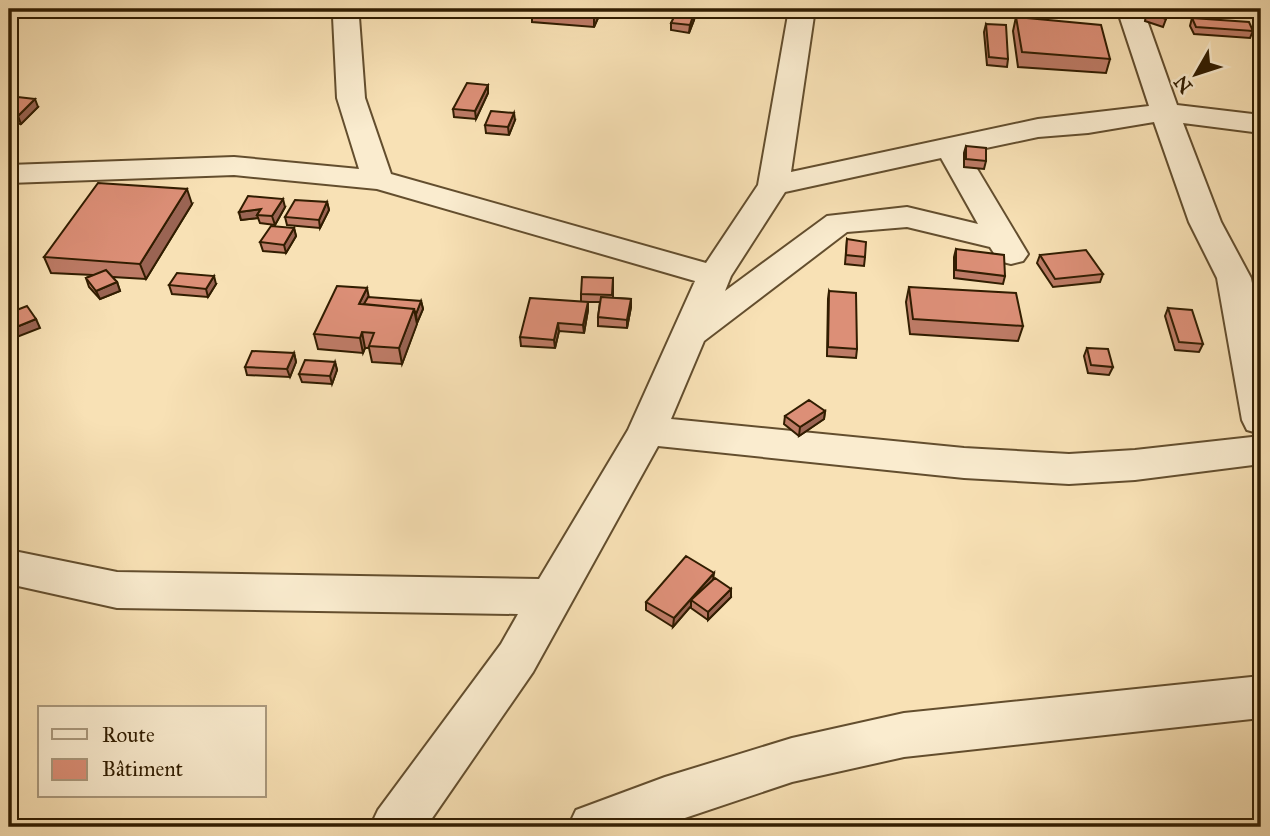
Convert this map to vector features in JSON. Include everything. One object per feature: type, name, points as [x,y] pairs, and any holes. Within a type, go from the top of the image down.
[{"type":"street","points":[[351,9],[346,17],[351,98],[378,180]]},
{"type":"street","points":[[1130,9],[1205,222],[1234,278],[1261,420]]},
{"type":"street","points":[[396,827],[517,658],[647,431],[714,276],[774,185],[796,11]]},
{"type":"street","points":[[774,185],[1038,128],[1088,124],[1165,112],[1261,124]]},
{"type":"street","points":[[838,223],[906,217],[1008,249],[949,146]]},
{"type":"street","points":[[689,334],[838,223],[896,158]]},
{"type":"street","points":[[9,174],[234,166],[378,180],[452,198],[714,276]]},
{"type":"street","points":[[647,431],[964,463],[1069,469],[1135,465],[1261,450]]},
{"type":"street","points":[[9,567],[117,590],[552,597]]},
{"type":"street","points":[[594,827],[665,800],[792,760],[904,735],[1261,698]]},
{"type":"building","points":[[534,9],[596,9],[594,14]]},
{"type":"building","points":[[1148,9],[1168,9],[1166,19],[1147,13]]},
{"type":"building","points":[[677,11],[694,13],[690,25],[671,23]]},
{"type":"building","points":[[1016,17],[1101,25],[1110,59],[1022,52]]},
{"type":"building","points":[[1192,18],[1249,22],[1253,31],[1196,27]]},
{"type":"building","points":[[986,24],[1006,25],[1008,59],[989,57]]},
{"type":"building","points":[[467,83],[488,85],[475,111],[453,109]]},
{"type":"building","points":[[9,96],[35,99],[18,116],[9,115]]},
{"type":"building","points":[[491,111],[514,113],[508,127],[485,125]]},
{"type":"building","points":[[966,146],[986,148],[986,161],[966,159]]},
{"type":"building","points":[[98,183],[187,189],[140,264],[44,257]]},
{"type":"building","points":[[248,196],[283,199],[272,216],[257,215],[261,209],[239,212]]},
{"type":"building","points":[[295,200],[327,202],[319,220],[285,217]]},
{"type":"building","points":[[271,226],[294,228],[284,245],[260,242]]},
{"type":"building","points":[[847,239],[866,242],[865,257],[846,255]]},
{"type":"building","points":[[956,249],[1004,255],[1005,276],[956,270]]},
{"type":"building","points":[[1086,250],[1103,274],[1055,279],[1040,255]]},
{"type":"building","points":[[106,270],[117,282],[96,291],[86,278]]},
{"type":"building","points":[[177,273],[214,276],[206,289],[169,285]]},
{"type":"building","points":[[582,277],[613,278],[612,295],[581,294]]},
{"type":"building","points":[[337,286],[367,288],[359,304],[414,309],[399,348],[369,346],[374,333],[362,332],[360,338],[314,334]]},
{"type":"building","points":[[909,287],[1016,293],[1023,326],[913,319]]},
{"type":"building","points":[[829,291],[856,293],[857,349],[828,347]]},
{"type":"building","points":[[368,297],[421,301],[416,314],[414,309],[364,304]]},
{"type":"building","points":[[601,297],[631,299],[627,320],[598,317]]},
{"type":"building","points":[[530,298],[588,302],[583,325],[558,323],[554,340],[520,337]]},
{"type":"building","points":[[27,306],[36,319],[9,330],[9,313]]},
{"type":"building","points":[[1168,308],[1192,310],[1203,344],[1179,342]]},
{"type":"building","points":[[1087,348],[1108,349],[1113,367],[1091,365]]},
{"type":"building","points":[[252,351],[294,353],[287,369],[245,367]]},
{"type":"building","points":[[305,360],[335,362],[330,376],[299,374]]},
{"type":"building","points":[[809,400],[825,411],[800,427],[785,416]]},
{"type":"building","points":[[686,556],[714,573],[674,618],[646,602]]},
{"type":"building","points":[[715,578],[731,589],[708,612],[691,600]]}]
